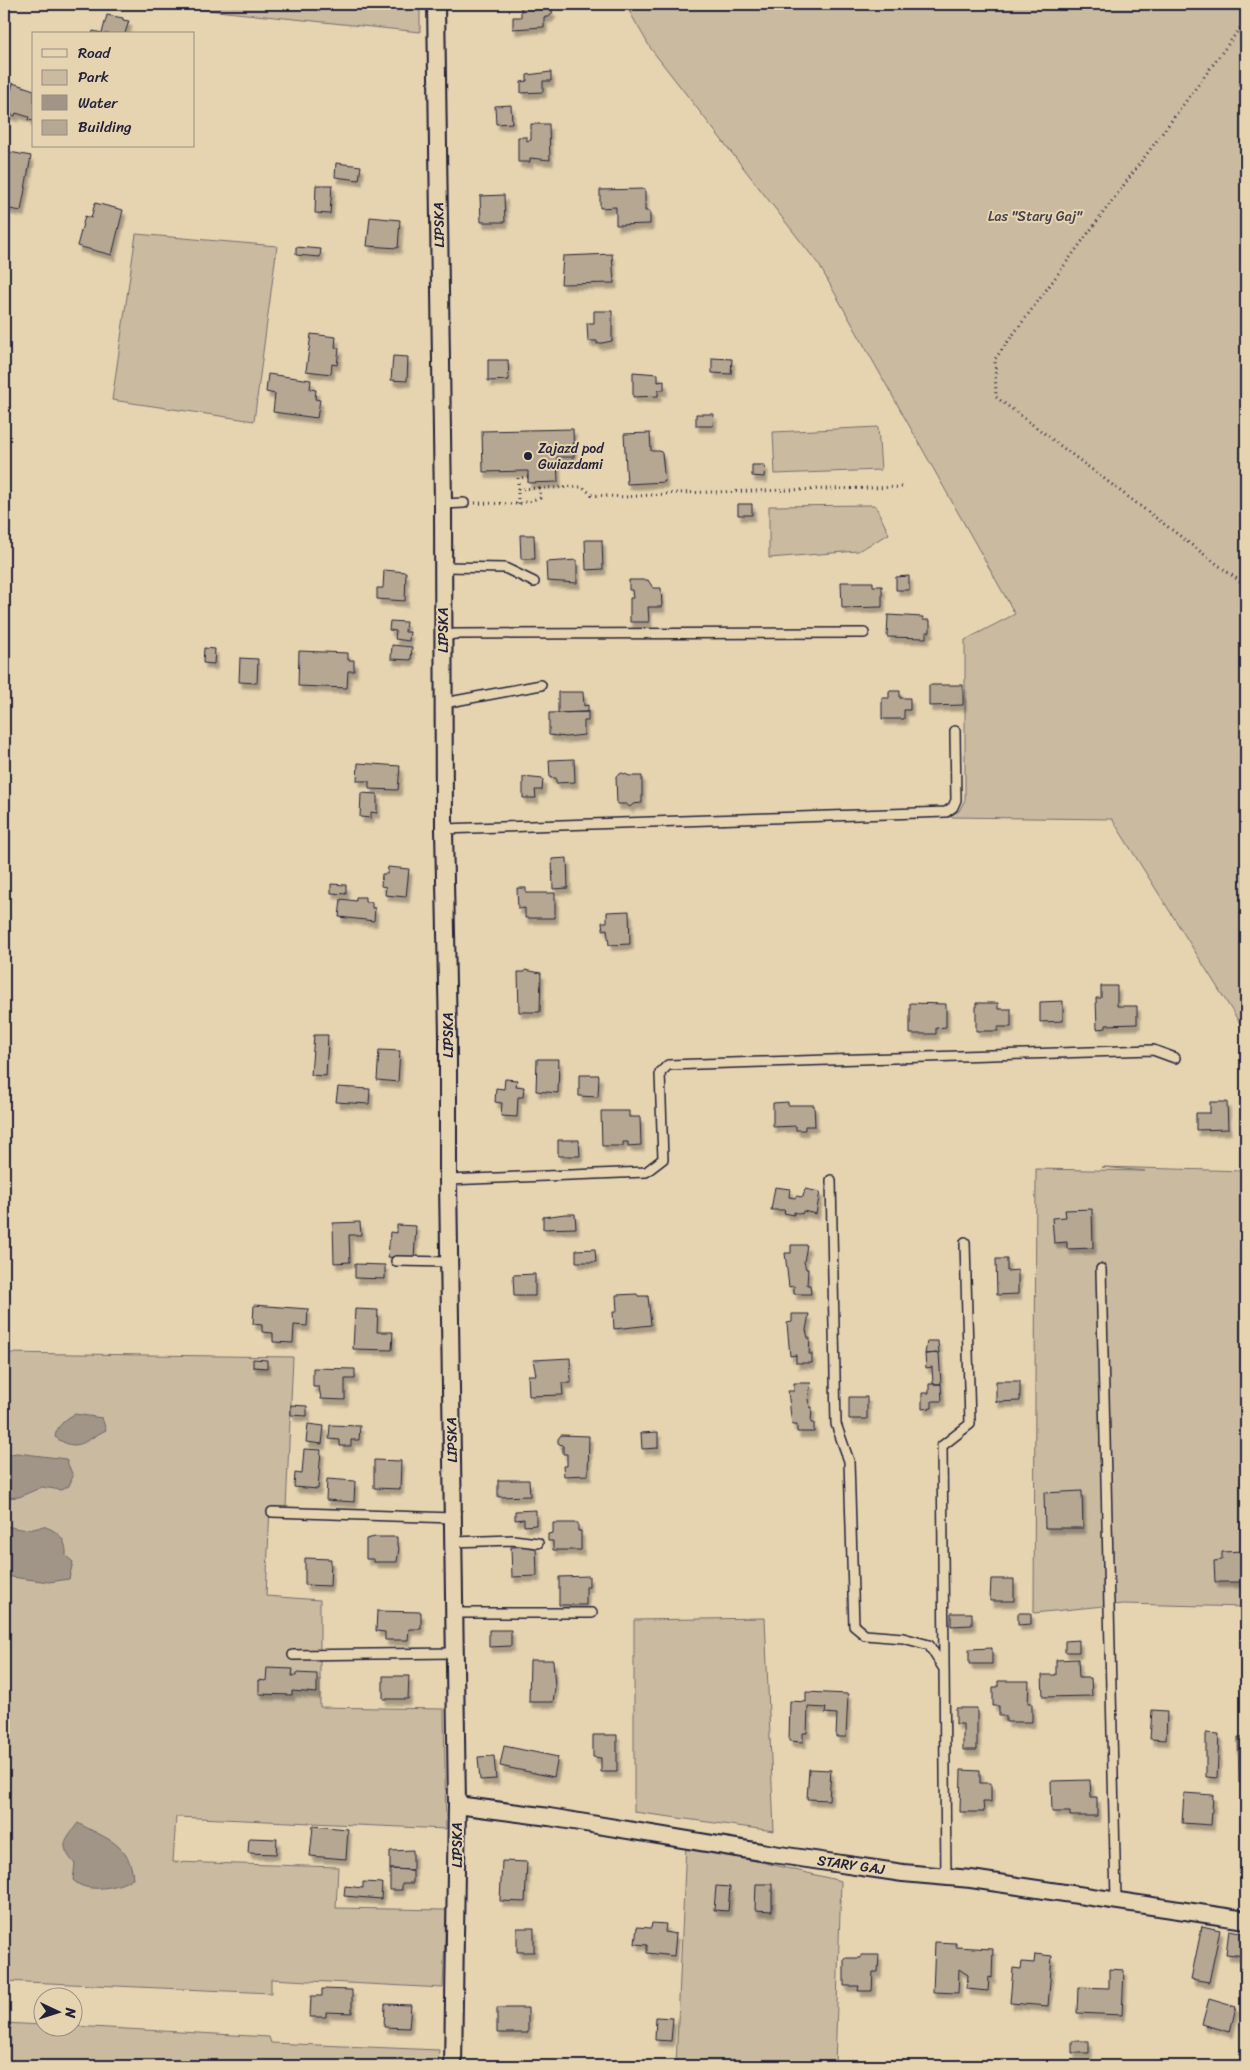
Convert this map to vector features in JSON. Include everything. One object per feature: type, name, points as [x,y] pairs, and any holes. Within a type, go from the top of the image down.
[{"type":"street","name":"LIPSKA","points":[[436,4],[443,504],[448,1180],[457,1805],[454,2066]]},
{"type":"street","name":"STARY GAJ","points":[[457,1805],[549,1817],[773,1854],[1116,1900],[1246,1920]]},
{"type":"lane","points":[[443,504],[464,503]]},
{"type":"lane","points":[[443,567],[505,568],[534,582]]},
{"type":"lane","points":[[443,636],[455,634],[864,634]]},
{"type":"lane","points":[[444,703],[542,685]]},
{"type":"lane","points":[[444,829],[946,812],[953,807],[956,800],[955,731]]},
{"type":"lane","points":[[448,1180],[646,1172],[663,1159],[660,1073],[668,1065],[1153,1050],[1175,1058]]},
{"type":"lane","points":[[831,1180],[836,1424],[849,1461],[854,1626],[865,1635],[903,1638],[929,1645],[944,1669]]},
{"type":"lane","points":[[946,1877],[942,1446],[970,1424],[965,1242]]},
{"type":"lane","points":[[396,1261],[449,1262]]},
{"type":"lane","points":[[1101,1269],[1116,1900]]},
{"type":"lane","points":[[272,1512],[453,1518]]},
{"type":"lane","points":[[453,1542],[512,1540],[538,1543]]},
{"type":"lane","points":[[454,1613],[592,1613]]},
{"type":"lane","points":[[293,1655],[454,1653]]},
{"type":"path","points":[[1246,20],[996,359],[996,396],[1246,586]]},
{"type":"path","points":[[518,504],[518,478],[528,477]]},
{"type":"path","points":[[518,489],[583,487],[592,495],[625,498],[677,494],[904,487]]},
{"type":"path","points":[[464,503],[518,504],[540,498],[540,488]]},
{"type":"green space","points":[[176,4],[420,4],[420,32],[178,7],[175,6]]},
{"type":"green space","name":"Las \"Stary Gaj\"","points":[[625,4],[1246,4],[1246,1033],[1112,819],[948,817],[959,811],[965,800],[965,640],[1015,614],[819,265],[651,49]]},
{"type":"green space","points":[[136,234],[277,246],[254,421],[112,400]]},
{"type":"green space","points":[[878,427],[881,470],[775,474],[773,432]]},
{"type":"green space","points":[[875,505],[889,534],[858,551],[769,558],[769,506]]},
{"type":"green space","points":[[1102,1167],[1246,1171],[1246,1607],[1123,1604],[1034,1613],[1036,1169],[1145,1171]]},
{"type":"green space","points":[[4,1353],[293,1357],[286,1508],[270,1507],[266,1596],[320,1600],[320,1707],[444,1709],[446,1829],[176,1817],[173,1862],[338,1867],[336,1908],[446,1910],[443,1988],[271,1979],[271,1993],[4,1981]]},
{"type":"green space","points":[[765,1618],[774,1831],[634,1812],[634,1620]]},
{"type":"green space","points":[[686,1844],[841,1881],[835,2066],[676,2066]]},
{"type":"green space","points":[[4,2023],[32,2024],[32,2038],[82,2038],[82,2027],[269,2037],[271,2043],[439,2050],[438,2066],[4,2066]]},
{"type":"water","points":[[75,1414],[102,1418],[106,1430],[76,1445],[63,1442],[55,1437],[62,1423]]},
{"type":"water","points":[[17,1453],[66,1459],[73,1476],[69,1486],[61,1490],[42,1487],[19,1497],[4,1498],[4,1455]]},
{"type":"water","points":[[4,1525],[19,1529],[43,1526],[57,1533],[65,1545],[66,1556],[73,1562],[69,1579],[49,1582],[4,1576]]},
{"type":"water","points":[[78,1823],[106,1838],[121,1849],[131,1866],[133,1878],[120,1885],[103,1888],[86,1887],[73,1880],[75,1864],[66,1852],[65,1843]]},
{"type":"building","points":[[521,4],[548,4],[548,8],[553,12],[549,17],[544,17],[544,27],[513,29],[513,17],[521,17]]},
{"type":"building","points":[[107,15],[129,21],[125,32],[102,32]]},
{"type":"building","points":[[551,72],[551,81],[543,81],[543,92],[521,93],[521,82],[527,81],[527,75]]},
{"type":"building","points":[[13,83],[32,89],[32,121],[28,120],[29,117],[16,113],[15,116],[5,113]]},
{"type":"building","points":[[511,105],[512,123],[496,124],[495,106]]},
{"type":"building","points":[[531,124],[549,124],[550,160],[530,158],[530,162],[518,162],[518,137],[527,137],[527,141],[531,140]]},
{"type":"building","points":[[4,151],[31,156],[21,211],[4,208]]},
{"type":"building","points":[[336,163],[361,166],[359,180],[335,177]]},
{"type":"building","points":[[316,185],[332,185],[330,214],[315,213]]},
{"type":"building","points":[[645,189],[645,211],[650,211],[650,224],[616,225],[616,207],[600,208],[600,190]]},
{"type":"building","points":[[504,195],[505,222],[481,222],[480,196]]},
{"type":"building","points":[[95,203],[123,210],[112,255],[77,246],[85,216],[91,218]]},
{"type":"building","points":[[370,217],[400,220],[398,248],[367,246]]},
{"type":"building","points":[[296,247],[321,249],[320,257],[296,255]]},
{"type":"building","points":[[612,254],[614,283],[561,284],[563,256]]},
{"type":"building","points":[[594,311],[612,311],[612,341],[597,344],[597,341],[588,341],[587,323],[594,323]]},
{"type":"building","points":[[311,334],[336,337],[335,347],[339,348],[337,365],[332,364],[331,374],[306,371]]},
{"type":"building","points":[[393,356],[408,357],[407,381],[391,380]]},
{"type":"building","points":[[712,358],[732,359],[731,374],[712,373]]},
{"type":"building","points":[[488,360],[508,360],[509,380],[488,381]]},
{"type":"building","points":[[633,372],[658,374],[658,382],[664,381],[664,390],[658,390],[658,396],[633,397]]},
{"type":"building","points":[[268,374],[311,380],[310,389],[316,390],[315,399],[320,400],[317,418],[273,412],[275,394],[266,392]]},
{"type":"building","points":[[696,414],[714,414],[713,426],[696,426]]},
{"type":"building","name":"Zajazd pod Gwiazdami","points":[[573,429],[574,457],[557,457],[558,482],[528,483],[528,471],[483,472],[482,431]]},
{"type":"building","points":[[650,433],[651,451],[660,451],[662,453],[665,482],[627,484],[624,434]]},
{"type":"building","points":[[752,465],[765,465],[764,477],[752,476]]},
{"type":"building","points":[[738,504],[752,504],[752,515],[738,515]]},
{"type":"building","points":[[520,535],[534,535],[535,559],[521,559]]},
{"type":"building","points":[[585,540],[602,540],[603,569],[586,570]]},
{"type":"building","points":[[577,560],[577,583],[547,581],[546,562]]},
{"type":"building","points":[[384,570],[406,572],[405,601],[377,599],[377,588],[383,588]]},
{"type":"building","points":[[909,576],[909,590],[896,590],[896,577]]},
{"type":"building","points":[[629,580],[648,580],[653,588],[661,588],[662,607],[648,607],[649,622],[630,622],[630,598],[633,598],[632,590],[629,590]]},
{"type":"building","points":[[841,582],[873,582],[873,586],[882,586],[882,607],[842,608]]},
{"type":"building","points":[[888,615],[923,617],[923,620],[930,620],[930,632],[926,632],[926,638],[887,637]]},
{"type":"building","points":[[390,621],[406,622],[405,632],[410,632],[409,641],[395,639],[396,631],[389,630]]},
{"type":"building","points":[[392,645],[412,647],[411,660],[391,659]]},
{"type":"building","points":[[204,648],[215,649],[214,664],[203,663]]},
{"type":"building","points":[[299,651],[348,653],[348,660],[354,660],[354,671],[348,671],[347,688],[298,686]]},
{"type":"building","points":[[240,658],[258,659],[257,683],[239,682]]},
{"type":"building","points":[[929,685],[963,685],[963,705],[929,706]]},
{"type":"building","points":[[889,691],[900,691],[900,698],[910,698],[910,710],[904,710],[904,719],[882,719],[882,698],[889,698]]},
{"type":"building","points":[[558,692],[583,692],[584,706],[588,705],[588,712],[558,713]]},
{"type":"building","points":[[588,712],[588,721],[584,721],[584,735],[566,737],[549,735],[549,713]]},
{"type":"building","points":[[574,759],[575,782],[556,783],[556,778],[550,778],[549,760]]},
{"type":"building","points":[[358,763],[400,766],[398,790],[369,789],[369,781],[357,781]]},
{"type":"building","points":[[622,773],[630,776],[642,776],[642,803],[633,804],[630,807],[626,804],[617,804],[616,776]]},
{"type":"building","points":[[523,777],[543,779],[542,790],[535,790],[536,798],[523,798]]},
{"type":"building","points":[[361,793],[377,794],[377,813],[371,812],[371,818],[360,817]]},
{"type":"building","points":[[567,858],[568,888],[553,889],[552,859]]},
{"type":"building","points":[[388,867],[409,869],[406,897],[385,895],[386,887],[381,886],[382,874],[387,874]]},
{"type":"building","points":[[331,884],[346,885],[346,894],[331,893]]},
{"type":"building","points":[[517,888],[526,888],[526,893],[555,893],[555,918],[525,918],[525,908],[518,909]]},
{"type":"building","points":[[356,897],[365,897],[365,902],[372,902],[372,908],[375,908],[374,921],[339,917],[341,899],[356,901]]},
{"type":"building","points":[[629,911],[630,944],[609,945],[607,929],[603,930],[602,922],[607,922],[607,912]]},
{"type":"building","points":[[525,970],[541,973],[540,1012],[519,1012],[518,972],[525,972]]},
{"type":"building","points":[[1101,986],[1117,986],[1117,1006],[1137,1006],[1137,1024],[1106,1025],[1106,1028],[1097,1029],[1096,998],[1101,998]]},
{"type":"building","points":[[1063,1001],[1063,1021],[1040,1022],[1040,1002]]},
{"type":"building","points":[[910,1003],[946,1004],[946,1027],[936,1028],[936,1034],[910,1034]]},
{"type":"building","points":[[976,1003],[998,1003],[998,1009],[1011,1009],[1011,1027],[998,1027],[998,1031],[976,1031]]},
{"type":"building","points":[[314,1035],[328,1035],[326,1076],[311,1075]]},
{"type":"building","points":[[379,1050],[400,1051],[398,1082],[377,1080]]},
{"type":"building","points":[[537,1059],[559,1059],[558,1093],[536,1091]]},
{"type":"building","points":[[579,1075],[599,1075],[598,1097],[579,1096]]},
{"type":"building","points":[[505,1079],[517,1080],[516,1086],[524,1087],[523,1097],[518,1097],[517,1117],[501,1116],[502,1103],[495,1102],[496,1088],[504,1089]]},
{"type":"building","points":[[338,1087],[370,1089],[369,1104],[336,1102]]},
{"type":"building","points":[[788,1102],[788,1105],[814,1105],[815,1126],[805,1126],[805,1130],[796,1130],[796,1126],[773,1127],[773,1103]]},
{"type":"building","points":[[1210,1102],[1227,1102],[1228,1129],[1196,1130],[1196,1113],[1210,1113]]},
{"type":"building","points":[[601,1111],[629,1111],[629,1117],[640,1117],[641,1145],[628,1146],[628,1142],[623,1142],[623,1146],[602,1146]]},
{"type":"building","points":[[558,1140],[579,1140],[580,1156],[558,1156]]},
{"type":"building","points":[[775,1187],[790,1189],[789,1197],[795,1198],[796,1196],[803,1197],[805,1189],[820,1192],[816,1214],[803,1211],[802,1214],[794,1212],[794,1215],[784,1213],[785,1210],[771,1210]]},
{"type":"building","points":[[1092,1209],[1093,1248],[1067,1249],[1067,1242],[1054,1243],[1052,1218],[1066,1217],[1065,1210]]},
{"type":"building","points":[[575,1214],[576,1228],[543,1229],[543,1217]]},
{"type":"building","points":[[360,1222],[361,1235],[349,1235],[350,1262],[334,1263],[333,1223]]},
{"type":"building","points":[[397,1225],[416,1226],[414,1259],[388,1257],[390,1232],[397,1233]]},
{"type":"building","points":[[791,1245],[807,1245],[804,1262],[806,1269],[808,1269],[807,1285],[810,1285],[811,1294],[794,1294],[794,1286],[789,1287],[785,1253],[791,1253]]},
{"type":"building","points":[[595,1249],[596,1262],[576,1262],[576,1250]]},
{"type":"building","points":[[996,1259],[1007,1259],[1007,1271],[1018,1270],[1018,1294],[997,1295]]},
{"type":"building","points":[[355,1264],[385,1265],[385,1279],[355,1278]]},
{"type":"building","points":[[535,1274],[535,1296],[514,1296],[513,1275]]},
{"type":"building","points":[[637,1294],[638,1296],[648,1296],[651,1325],[614,1329],[613,1312],[617,1312],[616,1295]]},
{"type":"building","points":[[254,1305],[308,1309],[307,1326],[294,1325],[293,1343],[273,1342],[273,1333],[262,1332],[262,1325],[253,1324]]},
{"type":"building","points":[[355,1309],[378,1310],[377,1332],[393,1332],[392,1350],[353,1349]]},
{"type":"building","points":[[792,1314],[809,1314],[806,1330],[808,1338],[810,1338],[809,1354],[812,1354],[812,1363],[796,1363],[796,1355],[790,1356],[787,1323],[792,1322]]},
{"type":"building","points":[[927,1341],[938,1341],[939,1353],[925,1354]]},
{"type":"building","points":[[939,1353],[941,1384],[933,1384],[932,1367],[926,1368],[925,1354]]},
{"type":"building","points":[[570,1358],[571,1383],[562,1383],[563,1395],[529,1396],[528,1375],[536,1375],[533,1360]]},
{"type":"building","points":[[253,1359],[267,1360],[267,1368],[253,1367]]},
{"type":"building","points":[[313,1368],[355,1369],[355,1379],[345,1379],[345,1400],[321,1399],[319,1387],[313,1387]]},
{"type":"building","points":[[996,1381],[1020,1381],[1020,1401],[996,1402]]},
{"type":"building","points":[[794,1383],[811,1383],[808,1400],[810,1407],[812,1407],[811,1423],[814,1423],[814,1432],[797,1432],[797,1425],[792,1425],[788,1391],[794,1391]]},
{"type":"building","points":[[929,1384],[941,1384],[942,1401],[932,1401],[932,1408],[922,1409],[922,1393],[929,1393]]},
{"type":"building","points":[[849,1397],[867,1397],[867,1419],[849,1419]]},
{"type":"building","points":[[291,1405],[307,1406],[307,1416],[291,1415]]},
{"type":"building","points":[[308,1424],[324,1426],[322,1444],[306,1442]]},
{"type":"building","points":[[330,1425],[360,1426],[359,1440],[351,1440],[351,1446],[340,1446],[340,1440],[329,1439]]},
{"type":"building","points":[[658,1432],[658,1448],[642,1449],[641,1433]]},
{"type":"building","points":[[561,1435],[589,1436],[588,1475],[564,1476],[563,1466],[567,1466],[567,1454],[563,1454],[563,1446],[558,1443]]},
{"type":"building","points":[[304,1449],[321,1450],[318,1489],[294,1487],[295,1473],[302,1474]]},
{"type":"building","points":[[374,1460],[401,1461],[400,1489],[374,1488]]},
{"type":"building","points":[[327,1479],[355,1481],[354,1502],[326,1500]]},
{"type":"building","points":[[498,1480],[529,1480],[530,1496],[498,1497]]},
{"type":"building","points":[[1082,1491],[1083,1528],[1045,1528],[1044,1493]]},
{"type":"building","points":[[536,1510],[536,1525],[524,1526],[524,1519],[515,1520],[515,1511]]},
{"type":"building","points":[[553,1523],[578,1523],[578,1531],[581,1531],[581,1550],[553,1550],[553,1541],[548,1541],[548,1534],[553,1533]]},
{"type":"building","points":[[397,1537],[397,1546],[399,1548],[397,1562],[374,1562],[374,1559],[366,1559],[366,1539]]},
{"type":"building","points":[[536,1546],[537,1576],[512,1577],[511,1547]]},
{"type":"building","points":[[1244,1551],[1245,1582],[1215,1582],[1214,1561],[1222,1560],[1222,1552]]},
{"type":"building","points":[[305,1558],[331,1559],[330,1586],[305,1585]]},
{"type":"building","points":[[589,1576],[589,1587],[586,1587],[586,1605],[559,1605],[559,1577]]},
{"type":"building","points":[[991,1579],[1014,1579],[1014,1601],[990,1601]]},
{"type":"building","points":[[377,1611],[421,1612],[421,1629],[409,1629],[408,1640],[385,1640],[385,1632],[376,1631]]},
{"type":"building","points":[[951,1613],[972,1613],[972,1625],[951,1626]]},
{"type":"building","points":[[1018,1613],[1031,1613],[1031,1624],[1018,1625]]},
{"type":"building","points":[[489,1630],[511,1630],[511,1646],[489,1647]]},
{"type":"building","points":[[1079,1640],[1079,1652],[1065,1652],[1065,1641]]},
{"type":"building","points":[[992,1648],[992,1664],[969,1664],[969,1649]]},
{"type":"building","points":[[1078,1659],[1079,1678],[1091,1678],[1092,1696],[1043,1697],[1042,1675],[1056,1675],[1056,1660]]},
{"type":"building","points":[[530,1660],[553,1660],[555,1688],[553,1702],[529,1702]]},
{"type":"building","points":[[267,1668],[293,1669],[292,1676],[296,1676],[296,1673],[317,1674],[317,1693],[292,1691],[292,1695],[259,1694],[259,1680],[266,1681]]},
{"type":"building","points":[[383,1676],[409,1676],[408,1699],[383,1699]]},
{"type":"building","points":[[998,1681],[1029,1681],[1028,1703],[1032,1703],[1032,1722],[1006,1722],[1006,1716],[999,1716],[999,1706],[993,1706],[993,1687],[998,1687]]},
{"type":"building","points":[[806,1692],[848,1694],[846,1737],[836,1737],[837,1714],[825,1713],[826,1708],[808,1707],[807,1733],[803,1733],[803,1742],[789,1741],[790,1701],[806,1702]]},
{"type":"building","points":[[956,1708],[977,1708],[977,1750],[963,1750],[963,1724],[956,1724]]},
{"type":"building","points":[[1152,1710],[1167,1711],[1166,1740],[1150,1739]]},
{"type":"building","points":[[1206,1733],[1219,1734],[1217,1778],[1206,1777]]},
{"type":"building","points":[[593,1735],[617,1735],[617,1772],[601,1772],[601,1758],[593,1757]]},
{"type":"building","points":[[1238,1737],[1246,1737],[1246,1782],[1239,1783]]},
{"type":"building","points":[[504,1746],[558,1757],[554,1777],[500,1766]]},
{"type":"building","points":[[494,1756],[496,1779],[480,1780],[478,1757]]},
{"type":"building","points":[[809,1769],[831,1770],[829,1800],[807,1799]]},
{"type":"building","points":[[961,1770],[980,1771],[980,1783],[991,1783],[991,1802],[983,1802],[984,1812],[960,1812]]},
{"type":"building","points":[[1090,1780],[1091,1797],[1097,1797],[1097,1816],[1070,1816],[1070,1812],[1052,1812],[1051,1781]]},
{"type":"building","points":[[1184,1793],[1213,1795],[1211,1825],[1182,1823]]},
{"type":"building","points":[[313,1826],[348,1829],[346,1859],[310,1856]]},
{"type":"building","points":[[249,1838],[277,1839],[276,1854],[248,1853]]},
{"type":"building","points":[[413,1850],[413,1870],[390,1869],[390,1851]]},
{"type":"building","points":[[1242,1857],[1246,1857],[1246,1878],[1241,1878]]},
{"type":"building","points":[[502,1861],[527,1862],[525,1902],[500,1901]]},
{"type":"building","points":[[390,1869],[413,1870],[413,1883],[402,1883],[402,1890],[390,1890]]},
{"type":"building","points":[[363,1882],[382,1883],[381,1899],[344,1896],[345,1886],[363,1888]]},
{"type":"building","points":[[756,1884],[772,1884],[772,1911],[755,1910]]},
{"type":"building","points":[[716,1886],[730,1887],[728,1911],[714,1910]]},
{"type":"building","points":[[652,1923],[666,1924],[665,1932],[676,1934],[674,1956],[647,1953],[647,1945],[635,1944],[637,1927],[651,1928]]},
{"type":"building","points":[[1202,1926],[1220,1930],[1209,1982],[1191,1979]]},
{"type":"building","points":[[517,1928],[534,1928],[534,1952],[517,1952]]},
{"type":"building","points":[[1229,1930],[1246,1933],[1246,1956],[1226,1954]]},
{"type":"building","points":[[935,1942],[956,1943],[956,1947],[993,1949],[992,1978],[989,1977],[988,1991],[967,1989],[968,1975],[959,1969],[958,1993],[933,1992]]},
{"type":"building","points":[[1035,1954],[1052,1956],[1048,2006],[1010,2003],[1013,1968],[1021,1969],[1022,1962],[1034,1963]]},
{"type":"building","points":[[861,1955],[879,1955],[878,1972],[873,1972],[872,1991],[858,1991],[859,1986],[844,1986],[844,1958],[861,1958]]},
{"type":"building","points":[[1109,1969],[1124,1970],[1122,2015],[1077,2013],[1078,1987],[1109,1988]]},
{"type":"building","points":[[322,1989],[352,1990],[352,2013],[326,2012],[326,2017],[310,2017],[311,1996],[322,1996]]},
{"type":"building","points":[[1209,1999],[1236,2007],[1230,2032],[1202,2024]]},
{"type":"building","points":[[385,2004],[411,2005],[409,2028],[384,2027]]},
{"type":"building","points":[[497,2008],[528,2008],[528,2033],[497,2033]]},
{"type":"building","points":[[656,2017],[673,2018],[671,2041],[655,2040]]},
{"type":"building","points":[[1072,2041],[1089,2041],[1089,2053],[1072,2053]]},
{"type":"place","name":"Zajazd pod Gwiazdami","points":[[528,456]]}]
